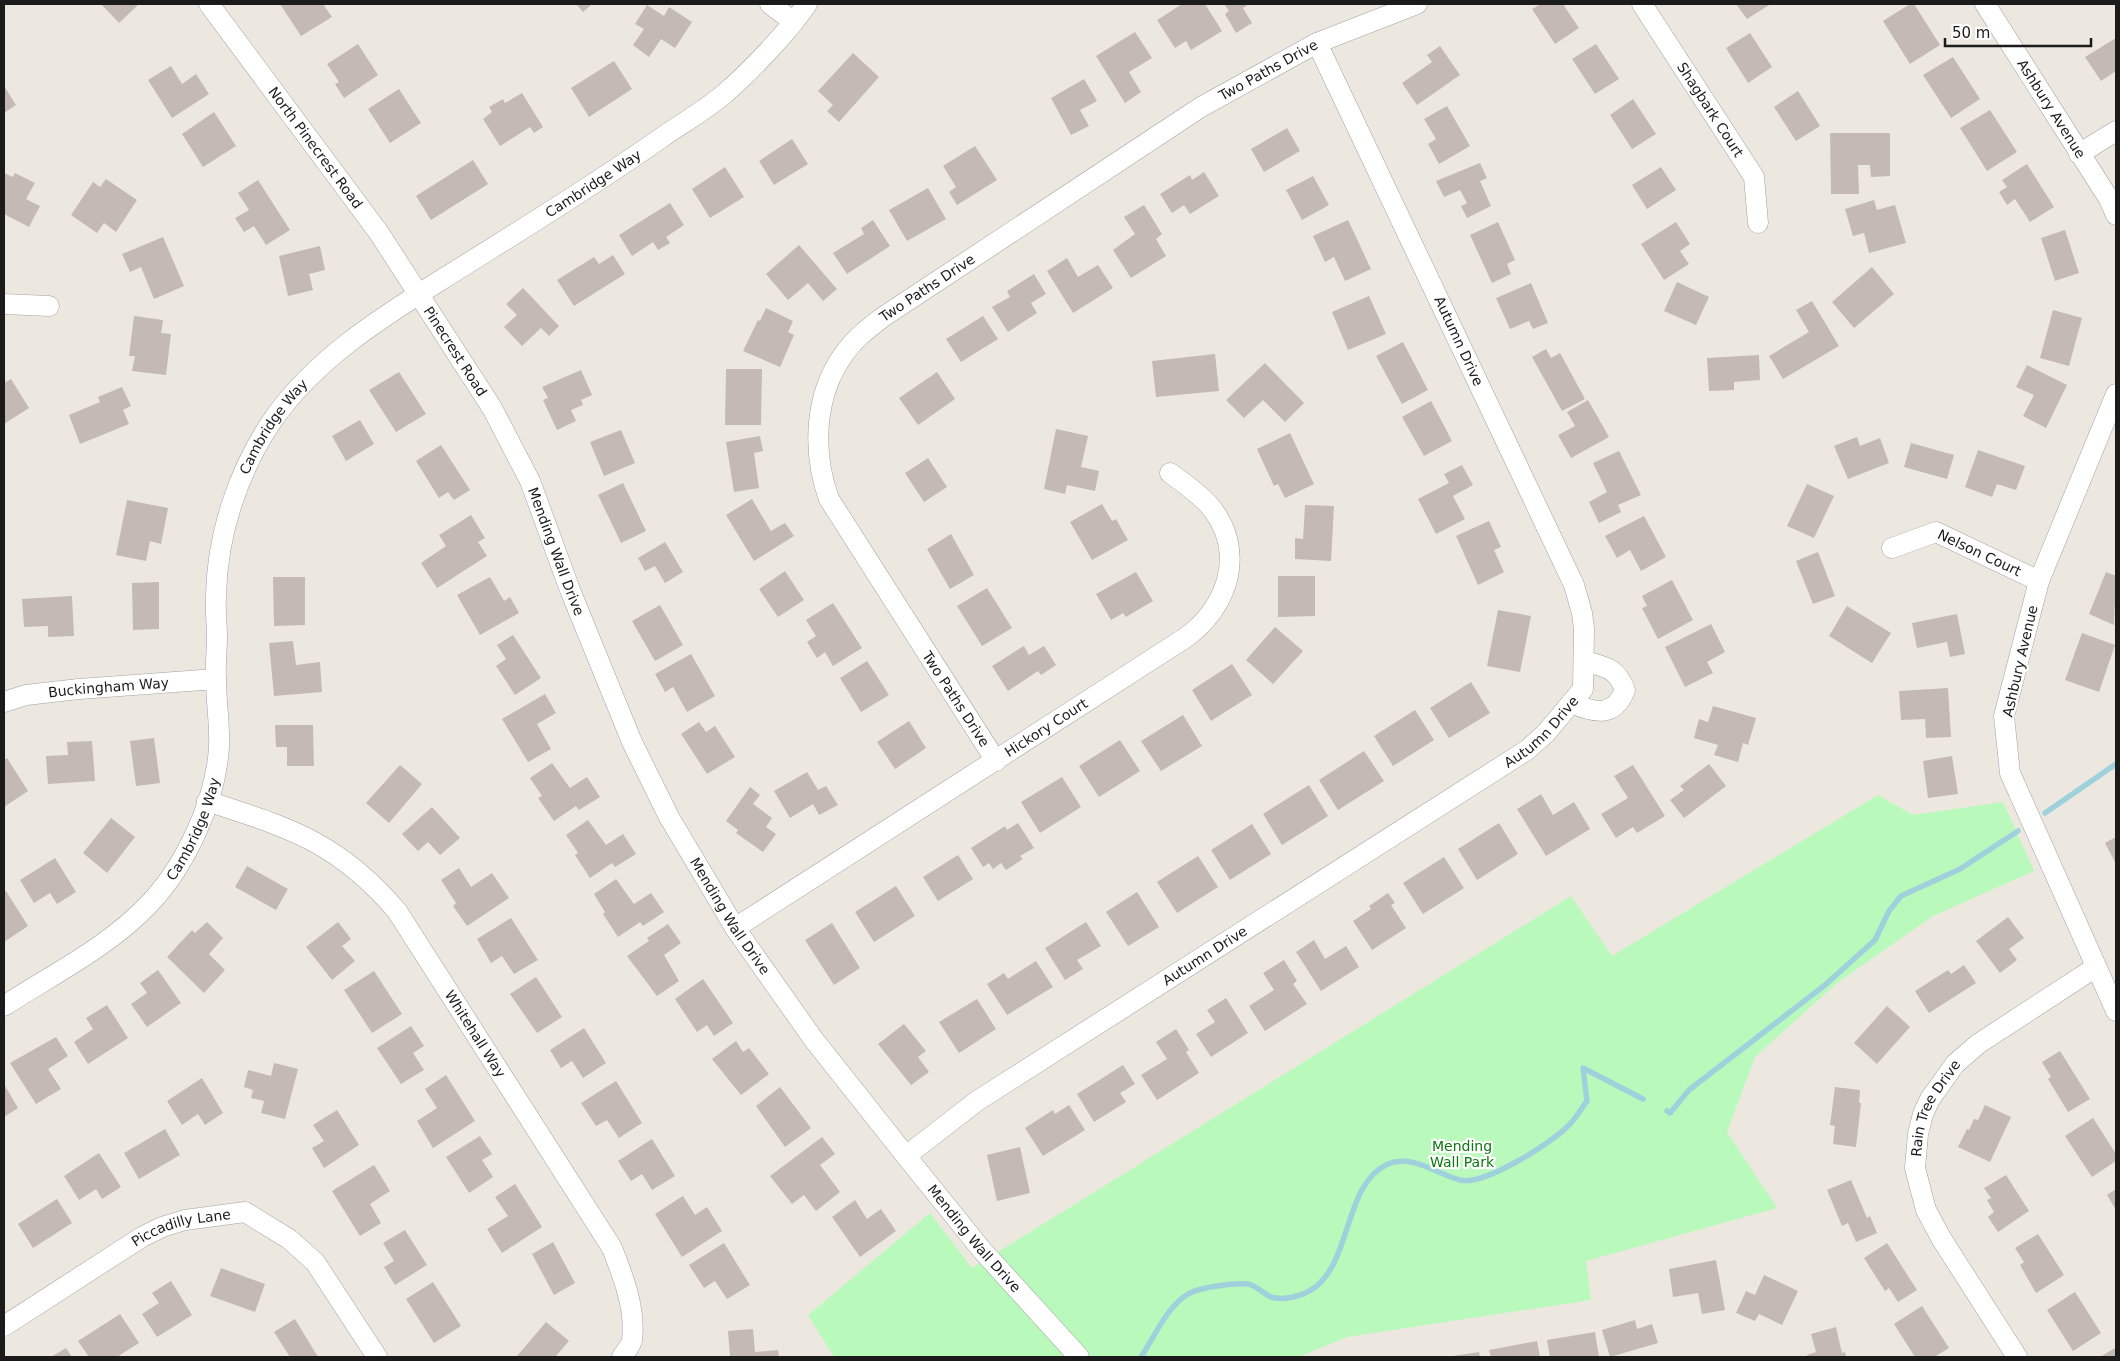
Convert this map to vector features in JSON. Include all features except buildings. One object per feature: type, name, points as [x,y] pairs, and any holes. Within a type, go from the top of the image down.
[{"type":"street","name":"North Pinecrest Road","points":[[209,4],[379,233],[419,294]]},
{"type":"street","points":[[770,4],[794,22]]},
{"type":"street","name":"Cambridge Way","points":[[4,1006],[108,938],[151,902],[196,834],[207,801],[219,750],[216,679],[216,596],[220,556],[228,515],[258,442],[281,410],[325,361],[348,342],[419,294],[623,165],[723,95],[794,22],[807,4]]},
{"type":"street","name":"Two Paths Drive","points":[[996,761],[850,535],[829,499],[818,459],[820,410],[843,354],[859,336],[883,316],[1201,107],[1317,43],[1417,4]]},
{"type":"street","name":"Shagbark Court","points":[[1642,4],[1754,178],[1758,223]]},
{"type":"street","name":"Ashbury Avenue","points":[[1985,4],[2109,199],[2116,214]]},
{"type":"street","name":"Autumn Drive","points":[[906,1156],[977,1101],[1527,750],[1546,734],[1583,689],[1582,613],[1574,585],[1317,43]]},
{"type":"street","points":[[2079,154],[2116,131]]},
{"type":"street","name":"Pinecrest Road","points":[[419,294],[492,408]]},
{"type":"street","points":[[4,304],[49,306]]},
{"type":"street","name":"Ashbury Avenue","points":[[2116,394],[2039,581],[2004,716],[2010,773],[2116,1011]]},
{"type":"street","name":"Mending Wall Drive","points":[[492,408],[530,481],[574,599],[632,742],[669,817],[735,928],[814,1040],[906,1156],[981,1249],[1079,1357]]},
{"type":"street","name":"Hickory Court","points":[[735,928],[1198,629],[1215,609],[1226,585],[1230,564],[1224,533],[1219,520],[1209,506],[1170,474]]},
{"type":"street","name":"Nelson Court","points":[[1892,548],[1936,532],[2039,581]]},
{"type":"street","points":[[1571,703],[1592,712],[1612,709],[1620,702],[1625,690],[1620,678],[1611,669],[1584,661]]},
{"type":"street","name":"Buckingham Way","points":[[4,702],[26,695],[79,689],[216,679]]},
{"type":"street","name":"Whitehall Way","points":[[207,801],[287,827],[329,849],[363,874],[397,911],[612,1248],[628,1292],[630,1308],[632,1341],[622,1357]]},
{"type":"street","name":"Rain Tree Drive","points":[[2017,1357],[1941,1238],[1926,1210],[1915,1168],[1918,1134],[1923,1114],[1930,1099],[1955,1064],[1978,1044],[2096,968]]},
{"type":"street","name":"Piccadilly Lane","points":[[4,1326],[142,1237],[162,1227],[202,1217],[245,1212],[289,1239],[315,1262],[377,1357]]},
{"type":"green space","name":"Mending Wall Park","points":[[1878,795],[1913,815],[2003,802],[2034,871],[1933,916],[1837,983],[1755,1057],[1727,1132],[1777,1208],[1586,1261],[1591,1300],[1347,1337],[1298,1357],[834,1357],[808,1315],[930,1213],[972,1268],[1571,896],[1612,956]]},
{"type":"waterway","points":[[2045,813],[2116,764]]},
{"type":"waterway","points":[[1667,1111],[1670,1113],[1689,1090],[1825,985],[1875,940],[1889,911],[1901,896],[1960,869],[2018,831]]},
{"type":"waterway","points":[[1141,1357],[1173,1307],[1188,1294],[1200,1289],[1248,1284],[1271,1297],[1287,1298],[1314,1288],[1326,1276],[1335,1260],[1355,1204],[1363,1188],[1374,1174],[1388,1164],[1406,1161],[1460,1180],[1471,1180],[1501,1170],[1548,1142],[1574,1119],[1587,1101],[1583,1068],[1643,1099]]}]
